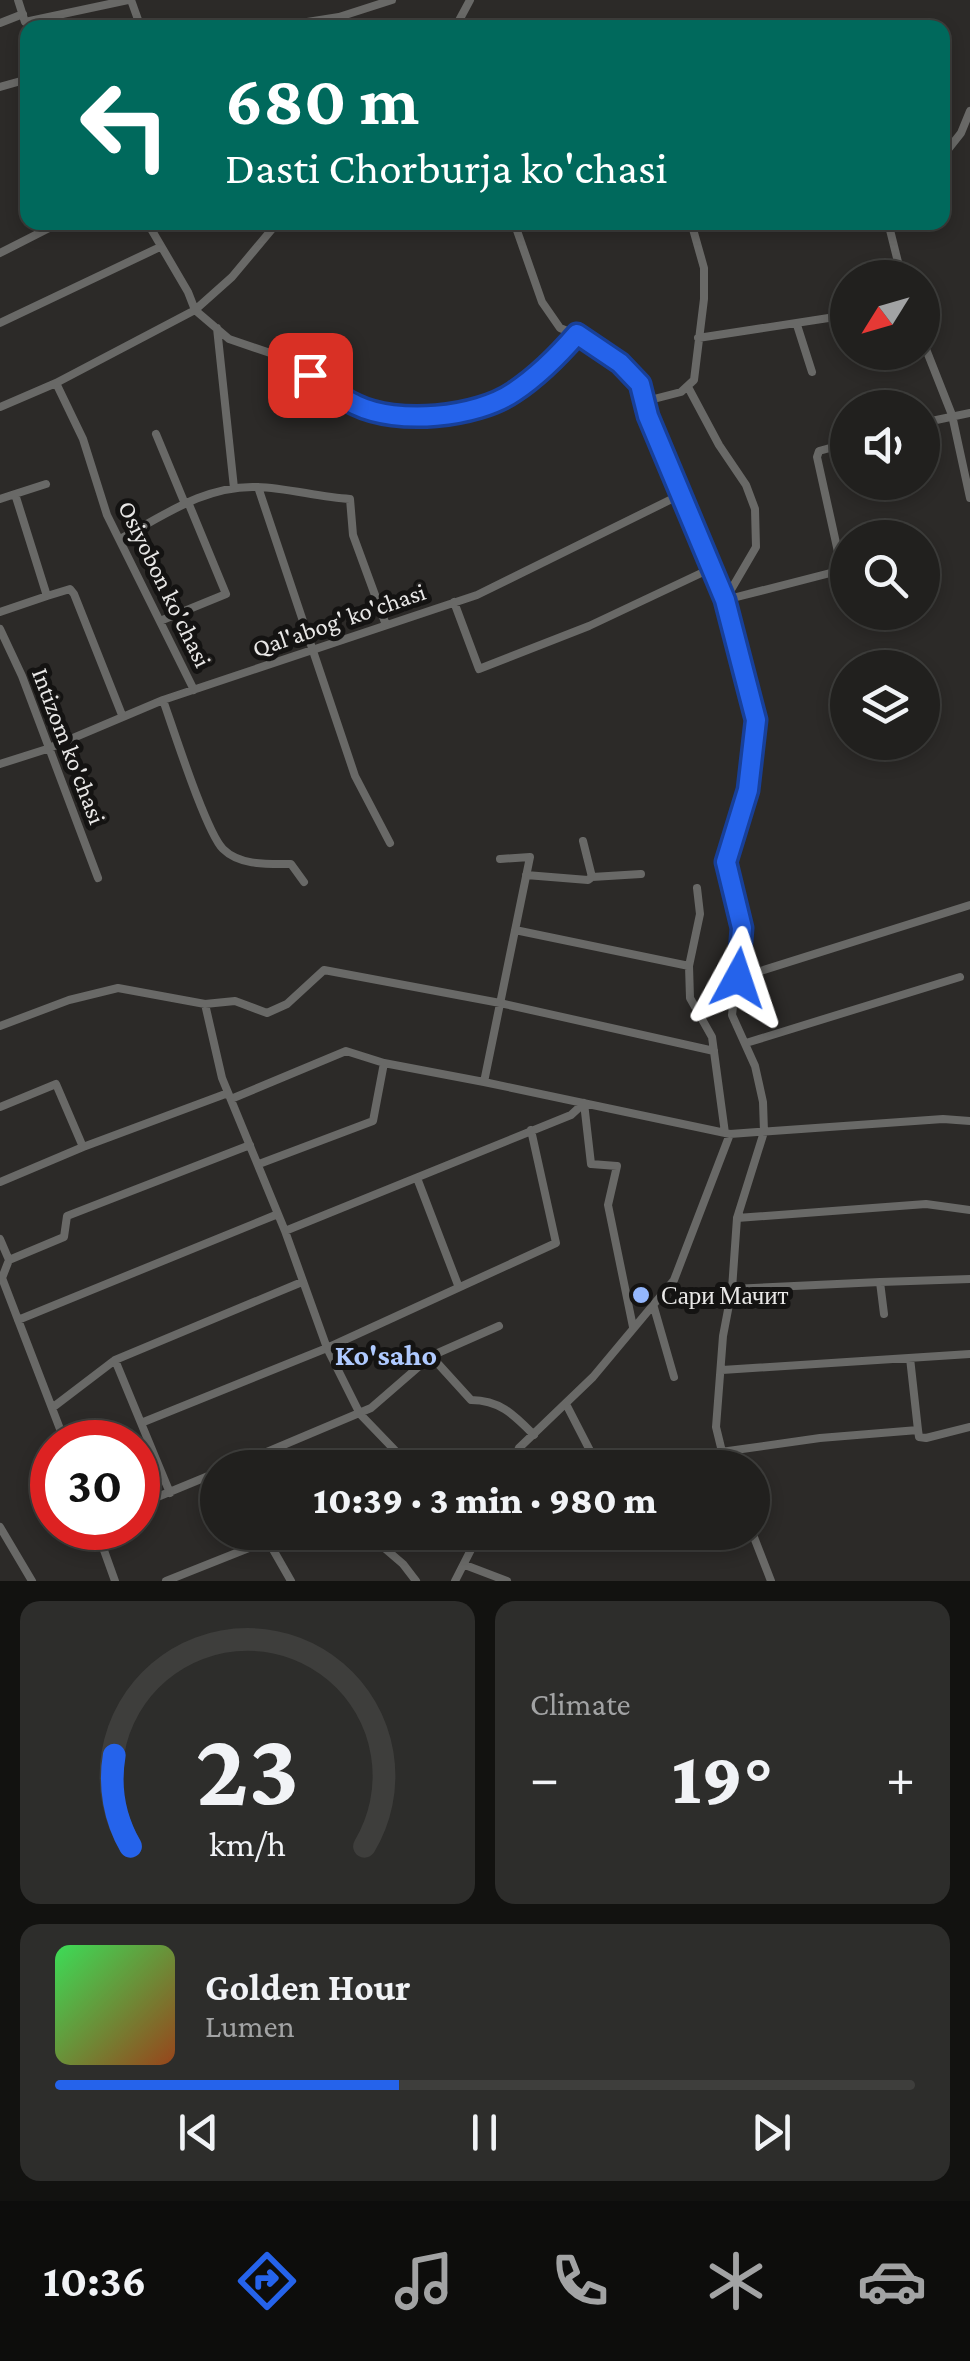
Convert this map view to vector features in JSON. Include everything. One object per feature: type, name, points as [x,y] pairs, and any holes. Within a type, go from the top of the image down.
[{"type":"street","points":[[18,0],[24,20]]},
{"type":"street","points":[[35,20],[130,0]]},
{"type":"street","points":[[319,20],[392,0]]},
{"type":"street","points":[[0,23],[23,14]]},
{"type":"street","points":[[950,147],[970,111]]},
{"type":"street","points":[[0,253],[45,230]]},
{"type":"street","points":[[151,230],[195,310],[229,339],[288,360],[356,405],[402,418],[463,411],[510,395],[554,361],[577,334]]},
{"type":"street","points":[[0,407],[56,383],[195,310],[232,276],[271,230]]},
{"type":"street","points":[[517,230],[542,302],[560,328],[577,334],[620,363],[640,384],[648,416],[725,600],[756,720],[748,790],[726,862],[742,928],[732,1015],[756,1066],[764,1102],[764,1132],[737,1218],[732,1289],[722,1336],[716,1427],[721,1450]]},
{"type":"street","points":[[646,400],[682,392],[694,380],[704,300],[704,268],[694,230]]},
{"type":"street","points":[[890,230],[898,260]]},
{"type":"street","points":[[0,323],[160,247]]},
{"type":"street","points":[[698,338],[830,319]]},
{"type":"street","points":[[797,325],[812,372]]},
{"type":"street","points":[[217,328],[234,488]]},
{"type":"street","points":[[934,370],[952,415],[970,498]]},
{"type":"street","name":"Osiyobon ko'chasi","points":[[56,383],[83,438],[107,515],[194,690]]},
{"type":"street","points":[[688,387],[746,485],[755,509],[756,547],[725,600]]},
{"type":"street","points":[[940,418],[970,413]]},
{"type":"street","points":[[156,434],[226,594],[160,620]]},
{"type":"street","points":[[725,600],[842,570],[817,456],[819,451],[830,448]]},
{"type":"street","points":[[0,499],[46,484]]},
{"type":"street","points":[[258,487],[355,776],[390,843]]},
{"type":"street","points":[[120,539],[186,503],[234,488],[258,487],[350,499],[352,535],[386,625]]},
{"type":"street","points":[[15,494],[47,596]]},
{"type":"street","name":"Qal'abog' ko'chasi","points":[[0,764],[47,749],[163,700],[477,595],[682,494]]},
{"type":"street","points":[[454,602],[479,669],[588,626],[712,568]]},
{"type":"street","points":[[0,612],[70,589],[122,716]]},
{"type":"street","name":"Intizom ko'chasi","points":[[0,630],[22,676],[98,878]]},
{"type":"street","points":[[163,700],[206,817],[222,848],[252,863],[291,864],[304,882]]},
{"type":"street","points":[[583,841],[592,876]]},
{"type":"street","points":[[484,1082],[530,857],[500,859]]},
{"type":"street","points":[[526,875],[588,880],[592,876],[641,874]]},
{"type":"street","points":[[518,1450],[566,1404],[674,1280],[728,1133],[712,1037],[690,998],[689,966],[700,914],[697,888]]},
{"type":"street","points":[[738,978],[970,905]]},
{"type":"street","points":[[515,930],[689,966]]},
{"type":"street","points":[[0,1026],[70,1000],[118,988],[205,1004],[235,1001],[267,1013],[287,1004],[324,970],[500,1002],[714,1051]]},
{"type":"street","points":[[746,1043],[960,977]]},
{"type":"street","points":[[205,1004],[230,1096],[327,1348],[360,1414],[395,1450]]},
{"type":"street","points":[[0,1182],[82,1147],[346,1051],[728,1133],[942,1119],[970,1121]]},
{"type":"street","points":[[259,1164],[373,1121],[384,1062]]},
{"type":"street","points":[[0,1107],[56,1084],[82,1147]]},
{"type":"street","points":[[285,1231],[571,1115],[584,1103]]},
{"type":"street","points":[[584,1103],[591,1164],[617,1166],[608,1204],[633,1327]]},
{"type":"street","points":[[148,1420],[327,1348],[556,1242],[531,1130]]},
{"type":"street","points":[[9,1260],[64,1237],[67,1216],[250,1145]]},
{"type":"street","points":[[416,1178],[458,1285]]},
{"type":"street","points":[[737,1218],[926,1204],[970,1210]]},
{"type":"street","points":[[18,1320],[278,1214]]},
{"type":"street","points":[[0,1239],[9,1260],[2,1278],[57,1420]]},
{"type":"street","points":[[732,1289],[970,1279]]},
{"type":"street","points":[[52,1408],[115,1360],[302,1282]]},
{"type":"street","points":[[880,1282],[884,1314]]},
{"type":"street","points":[[653,1304],[674,1377]]},
{"type":"street","points":[[272,1450],[372,1408],[431,1356],[499,1326]]},
{"type":"street","points":[[722,1370],[970,1354]]},
{"type":"street","points":[[431,1356],[471,1400],[491,1400],[514,1414],[534,1435]]},
{"type":"street","points":[[910,1358],[919,1437],[970,1428]]},
{"type":"street","points":[[115,1360],[140,1420]]},
{"type":"street","points":[[566,1404],[590,1450]]},
{"type":"street","points":[[735,1450],[918,1430]]},
{"type":"street","points":[[160,1469],[170,1493]]},
{"type":"street","points":[[160,1497],[200,1480]]},
{"type":"street","points":[[0,1527],[32,1581]]},
{"type":"street","points":[[104,1550],[115,1581]]},
{"type":"street","points":[[166,1581],[247,1550]]},
{"type":"street","points":[[273,1550],[291,1581]]},
{"type":"street","points":[[387,1550],[416,1581]]},
{"type":"street","points":[[455,1581],[472,1550]]},
{"type":"street","points":[[759,1550],[771,1581]]},
{"type":"street","points":[[465,1565],[508,1581]]},
{"type":"street","points":[[195,1570],[202,1581]]},
{"type":"place","name":"Сари Мачит","points":[[641,1295]]},
{"type":"district","name":"Ko'saho","points":[[386,1354]]},
{"type":"route","points":[[310,375],[356,405],[402,418],[463,411],[510,395],[554,361],[577,334],[620,363],[640,384],[648,416],[725,600],[756,720],[748,790],[726,862],[742,928],[738,978]]}]
